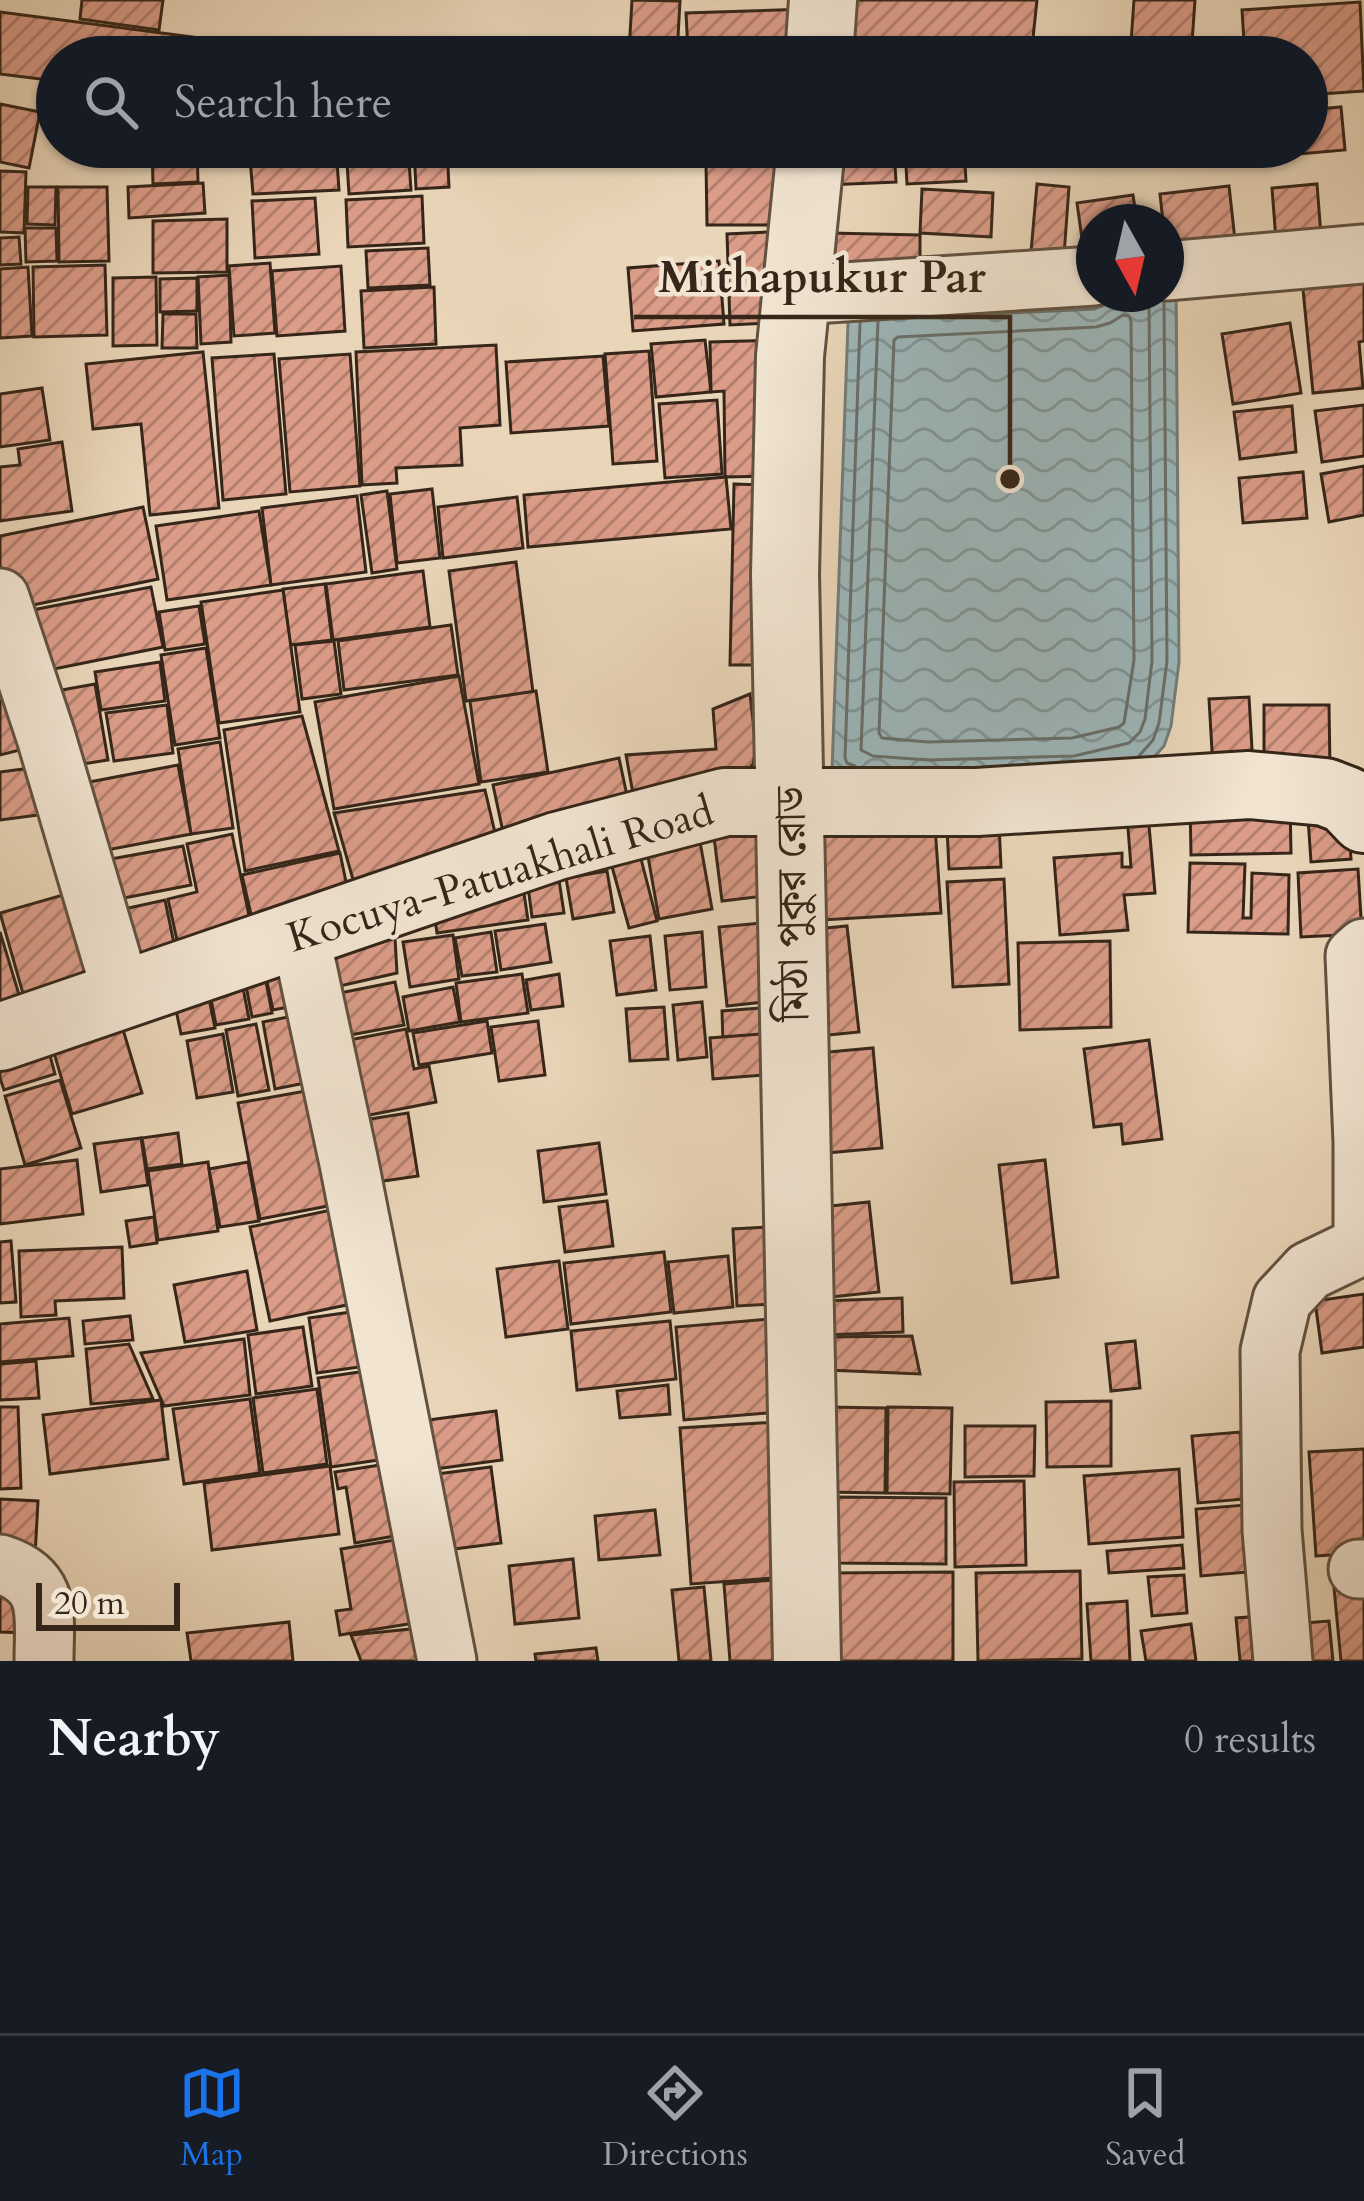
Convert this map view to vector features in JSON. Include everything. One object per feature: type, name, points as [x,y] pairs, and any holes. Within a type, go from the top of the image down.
[{"type":"street","points":[[820,36],[823,0]]},
{"type":"street","name":"মিঠা পুকুর রোড","points":[[808,1661],[785,552],[790,356],[809,168]]},
{"type":"street","points":[[1184,269],[1364,254]]},
{"type":"street","points":[[797,295],[1076,277]]},
{"type":"street","points":[[0,598],[122,994]]},
{"type":"street","name":"Kocuya-Patuakhali Road","points":[[0,1037],[557,846],[725,802],[977,802],[1249,785],[1325,792],[1346,800],[1364,819]]},
{"type":"street","points":[[300,934],[447,1661]]},
{"type":"street","points":[[1283,1661],[1272,1530],[1270,1351],[1282,1300],[1310,1271],[1363,1245],[1364,1142],[1354,956],[1364,949]]},
{"type":"street","points":[[0,1564],[19,1570],[36,1585],[46,1607],[44,1661]]},
{"type":"water","points":[[1076,294],[1076,312],[1176,312],[1179,662],[1171,726],[1164,746],[1145,767],[832,771],[849,295]]},
{"type":"building","points":[[82,0],[163,0],[159,30],[80,19]]},
{"type":"building","points":[[632,0],[680,1],[678,36],[630,36]]},
{"type":"building","points":[[857,0],[1037,0],[1033,36],[854,36]]},
{"type":"building","points":[[1134,0],[1195,0],[1192,36],[1131,36]]},
{"type":"building","points":[[1360,2],[1364,91],[1328,94],[1328,36],[1244,36],[1242,10]]},
{"type":"building","points":[[808,9],[809,36],[687,36],[686,13]]},
{"type":"building","points":[[0,12],[185,36],[36,36],[36,78],[0,74]]},
{"type":"building","points":[[0,104],[36,111],[29,168],[0,162]]},
{"type":"building","points":[[1341,107],[1345,150],[1328,151],[1328,108]]},
{"type":"building","points":[[153,168],[198,168],[198,182],[153,184]]},
{"type":"building","points":[[251,168],[337,168],[339,190],[253,194]]},
{"type":"building","points":[[347,168],[409,168],[411,190],[349,194]]},
{"type":"building","points":[[415,168],[448,168],[449,187],[416,189]]},
{"type":"building","points":[[706,168],[797,168],[797,225],[707,225]]},
{"type":"building","points":[[827,168],[895,168],[896,182],[827,185]]},
{"type":"building","points":[[906,168],[965,168],[966,181],[907,184]]},
{"type":"building","points":[[0,171],[26,172],[24,233],[0,232]]},
{"type":"building","points":[[203,183],[205,213],[129,218],[128,187]]},
{"type":"building","points":[[1037,184],[1069,187],[1064,255],[1031,252]]},
{"type":"building","points":[[1317,184],[1322,249],[1277,253],[1272,188]]},
{"type":"building","points":[[1229,186],[1236,249],[1184,245],[1184,204],[1161,204],[1160,194]]},
{"type":"building","points":[[28,187],[56,187],[55,225],[27,224]]},
{"type":"building","points":[[58,187],[107,187],[109,261],[59,262]]},
{"type":"building","points":[[922,189],[993,193],[991,237],[920,233]]},
{"type":"building","points":[[1133,195],[1134,204],[1077,204]]},
{"type":"building","points":[[422,196],[424,243],[348,247],[346,200]]},
{"type":"building","points":[[315,198],[319,254],[255,258],[252,201]]},
{"type":"building","points":[[227,219],[227,272],[153,273],[153,221]]},
{"type":"building","points":[[25,228],[56,228],[57,261],[26,262]]},
{"type":"building","points":[[789,231],[792,322],[730,325],[727,234]]},
{"type":"building","points":[[829,233],[920,235],[920,282],[828,280]]},
{"type":"building","points":[[19,237],[21,264],[0,265],[0,238]]},
{"type":"building","points":[[428,248],[430,285],[368,288],[366,251]]},
{"type":"building","points":[[719,261],[724,324],[633,331],[628,268]]},
{"type":"building","points":[[270,263],[275,333],[234,336],[229,266]]},
{"type":"building","points":[[105,265],[107,335],[34,337],[33,267]]},
{"type":"building","points":[[341,266],[345,331],[277,336],[272,271]]},
{"type":"building","points":[[28,267],[32,336],[0,338],[0,269]]},
{"type":"building","points":[[229,275],[231,342],[201,344],[198,277]]},
{"type":"building","points":[[156,277],[157,345],[113,346],[113,278]]},
{"type":"building","points":[[197,278],[197,311],[160,312],[160,279]]},
{"type":"building","points":[[1364,283],[1364,341],[1359,342],[1363,388],[1313,393],[1303,289]]},
{"type":"building","points":[[434,287],[436,344],[364,348],[361,291]]},
{"type":"building","points":[[163,314],[196,314],[197,348],[162,348]]},
{"type":"building","points":[[1290,323],[1301,393],[1233,404],[1222,334]]},
{"type":"building","points":[[705,340],[711,392],[656,397],[651,344]]},
{"type":"building","points":[[783,340],[785,476],[725,477],[724,391],[711,392],[710,342]]},
{"type":"building","points":[[496,345],[500,425],[460,428],[462,465],[396,468],[397,483],[362,485],[356,352]]},
{"type":"building","points":[[649,351],[657,461],[613,464],[605,354]]},
{"type":"building","points":[[203,352],[219,508],[150,515],[141,424],[93,429],[86,364]]},
{"type":"building","points":[[274,354],[286,494],[223,500],[212,358]]},
{"type":"building","points":[[350,354],[360,486],[290,492],[279,359]]},
{"type":"building","points":[[603,356],[609,426],[511,433],[506,362]]},
{"type":"building","points":[[42,388],[50,440],[0,447],[0,394]]},
{"type":"building","points":[[717,400],[722,474],[665,478],[659,404]]},
{"type":"building","points":[[1364,405],[1364,456],[1322,462],[1315,411]]},
{"type":"building","points":[[1292,406],[1296,452],[1240,459],[1234,412]]},
{"type":"building","points":[[62,442],[72,511],[0,521],[0,467],[20,465],[18,449]]},
{"type":"building","points":[[1364,466],[1364,515],[1329,522],[1321,474]]},
{"type":"building","points":[[1303,472],[1307,518],[1243,523],[1239,478]]},
{"type":"building","points":[[726,477],[731,529],[528,547],[524,495]]},
{"type":"building","points":[[734,484],[767,485],[763,665],[730,665]]},
{"type":"building","points":[[432,489],[440,558],[397,563],[390,494]]},
{"type":"building","points":[[387,491],[397,569],[372,573],[361,495]]},
{"type":"building","points":[[357,496],[366,572],[271,585],[262,508]]},
{"type":"building","points":[[517,497],[523,548],[443,558],[438,507]]},
{"type":"building","points":[[143,507],[158,579],[9,610],[0,536]]},
{"type":"building","points":[[259,511],[271,585],[167,600],[156,526]]},
{"type":"building","points":[[516,562],[533,692],[466,701],[449,571]]},
{"type":"building","points":[[423,571],[430,627],[333,640],[326,584]]},
{"type":"building","points":[[325,584],[332,640],[290,645],[283,589]]},
{"type":"building","points":[[151,587],[163,647],[34,673],[22,612]]},
{"type":"building","points":[[283,590],[300,712],[219,723],[201,602]]},
{"type":"building","points":[[199,606],[205,644],[165,650],[159,612]]},
{"type":"building","points":[[451,625],[458,675],[344,690],[338,641]]},
{"type":"building","points":[[334,641],[341,694],[302,699],[295,645]]},
{"type":"building","points":[[206,648],[220,738],[175,745],[161,655]]},
{"type":"building","points":[[160,662],[165,701],[101,710],[95,672]]},
{"type":"building","points":[[459,676],[479,784],[334,809],[315,702]]},
{"type":"building","points":[[95,684],[108,760],[57,768],[45,693]]},
{"type":"building","points":[[536,691],[548,772],[481,782],[470,701]]},
{"type":"building","points":[[750,694],[756,747],[753,764],[742,775],[636,810],[626,755],[716,749],[713,709]]},
{"type":"building","points":[[20,696],[32,747],[0,755],[0,701]]},
{"type":"building","points":[[1249,697],[1253,766],[1213,768],[1209,699]]},
{"type":"building","points":[[167,705],[173,753],[114,761],[106,713]]},
{"type":"building","points":[[1264,705],[1329,705],[1330,768],[1264,768]]},
{"type":"building","points":[[302,716],[339,851],[245,871],[224,730]]},
{"type":"building","points":[[220,742],[233,828],[191,834],[178,749]]},
{"type":"building","points":[[619,758],[632,819],[506,846],[493,785]]},
{"type":"building","points":[[178,765],[191,834],[91,853],[79,784]]},
{"type":"building","points":[[39,767],[46,814],[0,820],[0,772]]},
{"type":"building","points":[[485,790],[499,850],[356,890],[334,813]]},
{"type":"building","points":[[1290,803],[1291,853],[1191,855],[1190,804]]},
{"type":"building","points":[[1148,814],[1155,893],[1124,895],[1128,930],[1060,935],[1054,858],[1122,853],[1122,867],[1131,867],[1127,815]]},
{"type":"building","points":[[1348,815],[1351,859],[1311,862],[1308,818]]},
{"type":"building","points":[[999,824],[1001,867],[949,869],[947,828]]},
{"type":"building","points":[[935,826],[941,913],[805,921],[801,834]]},
{"type":"building","points":[[765,831],[772,895],[722,901],[714,837]]},
{"type":"building","points":[[232,834],[252,930],[178,945],[168,899],[197,892],[187,844]]},
{"type":"building","points":[[699,836],[712,909],[659,919],[646,845]]},
{"type":"building","points":[[183,846],[191,885],[119,899],[111,859]]},
{"type":"building","points":[[340,853],[350,901],[253,923],[242,875]]},
{"type":"building","points":[[640,855],[657,921],[629,928],[611,863]]},
{"type":"building","points":[[1190,863],[1245,864],[1243,918],[1251,918],[1252,873],[1289,875],[1288,934],[1188,932]]},
{"type":"building","points":[[557,867],[564,913],[532,917],[526,871]]},
{"type":"building","points":[[1358,869],[1362,934],[1301,937],[1298,873]]},
{"type":"building","points":[[607,871],[614,912],[573,919],[566,878]]},
{"type":"building","points":[[1004,879],[1009,984],[953,987],[947,882]]},
{"type":"building","points":[[523,887],[528,920],[437,933],[432,900]]},
{"type":"building","points":[[87,888],[113,979],[26,1004],[0,913]]},
{"type":"building","points":[[165,900],[177,958],[120,971],[106,913]]},
{"type":"building","points":[[394,921],[397,973],[340,986],[333,936]]},
{"type":"building","points":[[773,922],[781,1000],[727,1006],[719,927]]},
{"type":"building","points":[[545,924],[551,962],[501,970],[495,931]]},
{"type":"building","points":[[847,926],[859,1032],[818,1036],[806,930]]},
{"type":"building","points":[[0,932],[24,1011],[0,1019]]},
{"type":"building","points":[[491,932],[497,972],[462,976],[455,938]]},
{"type":"building","points":[[702,932],[706,987],[670,990],[665,936]]},
{"type":"building","points":[[453,935],[459,979],[410,987],[403,942]]},
{"type":"building","points":[[650,936],[656,990],[617,995],[610,941]]},
{"type":"building","points":[[1110,941],[1111,1027],[1020,1030],[1018,943]]},
{"type":"building","points":[[297,955],[308,1003],[273,1010],[263,963]]},
{"type":"building","points":[[263,966],[272,1013],[252,1017],[243,970]]},
{"type":"building","points":[[240,972],[249,1019],[216,1025],[207,978]]},
{"type":"building","points":[[522,974],[528,1013],[461,1022],[456,983]]},
{"type":"building","points":[[559,974],[563,1006],[531,1010],[526,980]]},
{"type":"building","points":[[205,979],[215,1028],[181,1034],[171,986]]},
{"type":"building","points":[[395,982],[404,1025],[334,1038],[325,996]]},
{"type":"building","points":[[453,987],[460,1022],[409,1031],[403,997]]},
{"type":"building","points":[[702,1002],[707,1057],[678,1060],[673,1005]]},
{"type":"building","points":[[789,1006],[792,1039],[723,1043],[722,1011]]},
{"type":"building","points":[[664,1007],[668,1059],[630,1061],[626,1009]]},
{"type":"building","points":[[308,1013],[320,1080],[275,1089],[263,1022]]},
{"type":"building","points":[[119,1016],[142,1093],[72,1114],[49,1036]]},
{"type":"building","points":[[487,1021],[492,1053],[419,1065],[413,1033]]},
{"type":"building","points":[[538,1021],[545,1075],[499,1081],[491,1027]]},
{"type":"building","points":[[256,1024],[269,1090],[238,1096],[226,1030]]},
{"type":"building","points":[[406,1029],[414,1069],[429,1066],[436,1102],[344,1120],[329,1044]]},
{"type":"building","points":[[775,1033],[778,1074],[713,1079],[710,1038]]},
{"type":"building","points":[[223,1034],[233,1092],[197,1098],[187,1041]]},
{"type":"building","points":[[1149,1040],[1162,1139],[1123,1144],[1121,1124],[1094,1127],[1084,1049]]},
{"type":"building","points":[[46,1041],[55,1074],[4,1090],[0,1054]]},
{"type":"building","points":[[873,1048],[882,1148],[815,1154],[806,1054]]},
{"type":"building","points":[[60,1080],[81,1148],[25,1165],[5,1096]]},
{"type":"building","points":[[328,1087],[349,1202],[260,1219],[238,1103]]},
{"type":"building","points":[[408,1113],[418,1176],[356,1185],[345,1123]]},
{"type":"building","points":[[178,1133],[182,1164],[147,1169],[142,1138]]},
{"type":"building","points":[[141,1138],[148,1185],[101,1192],[94,1144]]},
{"type":"building","points":[[599,1143],[606,1194],[544,1202],[538,1151]]},
{"type":"building","points":[[77,1160],[83,1214],[0,1224],[0,1169]]},
{"type":"building","points":[[1045,1160],[1058,1277],[1012,1283],[999,1165]]},
{"type":"building","points":[[208,1162],[218,1231],[158,1240],[148,1171]]},
{"type":"building","points":[[248,1162],[259,1221],[220,1227],[209,1169]]},
{"type":"building","points":[[607,1201],[613,1246],[565,1252],[559,1207]]},
{"type":"building","points":[[869,1202],[879,1292],[821,1298],[811,1208]]},
{"type":"building","points":[[336,1209],[356,1303],[270,1321],[250,1227]]},
{"type":"building","points":[[154,1217],[157,1243],[130,1247],[126,1221]]},
{"type":"building","points":[[788,1226],[792,1303],[737,1306],[733,1229]]},
{"type":"building","points":[[11,1241],[16,1302],[0,1303],[0,1242]]},
{"type":"building","points":[[122,1247],[124,1298],[55,1301],[56,1315],[21,1317],[19,1251]]},
{"type":"building","points":[[664,1252],[671,1312],[571,1324],[564,1263]]},
{"type":"building","points":[[728,1256],[733,1307],[674,1313],[668,1262]]},
{"type":"building","points":[[559,1261],[568,1329],[506,1337],[497,1269]]},
{"type":"building","points":[[247,1271],[257,1330],[185,1342],[174,1285]]},
{"type":"building","points":[[1364,1294],[1364,1347],[1322,1353],[1315,1301]]},
{"type":"building","points":[[902,1298],[903,1332],[824,1335],[823,1301]]},
{"type":"building","points":[[358,1311],[366,1366],[317,1373],[309,1318]]},
{"type":"building","points":[[130,1316],[133,1340],[85,1344],[83,1321]]},
{"type":"building","points":[[69,1318],[73,1356],[0,1362],[0,1324]]},
{"type":"building","points":[[782,1318],[791,1411],[684,1420],[676,1327]]},
{"type":"building","points":[[670,1321],[676,1379],[577,1390],[571,1331]]},
{"type":"building","points":[[303,1327],[312,1386],[256,1394],[248,1335]]},
{"type":"building","points":[[912,1336],[920,1374],[827,1370],[825,1337]]},
{"type":"building","points":[[244,1339],[250,1395],[164,1406],[141,1353]]},
{"type":"building","points":[[1135,1341],[1140,1388],[1111,1391],[1106,1344]]},
{"type":"building","points":[[129,1344],[153,1399],[91,1404],[86,1349]]},
{"type":"building","points":[[36,1361],[39,1398],[0,1400],[0,1364]]},
{"type":"building","points":[[387,1368],[399,1457],[331,1467],[318,1378]]},
{"type":"building","points":[[668,1385],[670,1414],[620,1418],[617,1391]]},
{"type":"building","points":[[317,1389],[327,1464],[263,1473],[253,1398]]},
{"type":"building","points":[[250,1399],[260,1473],[184,1484],[173,1409]]},
{"type":"building","points":[[161,1400],[168,1459],[50,1474],[43,1415]]},
{"type":"building","points":[[1111,1401],[1111,1466],[1047,1467],[1046,1402]]},
{"type":"building","points":[[0,1407],[18,1407],[21,1488],[0,1489]]},
{"type":"building","points":[[825,1407],[886,1408],[885,1493],[823,1492]]},
{"type":"building","points":[[888,1407],[952,1408],[950,1494],[887,1493]]},
{"type":"building","points":[[496,1411],[502,1460],[420,1471],[413,1422]]},
{"type":"building","points":[[778,1422],[788,1577],[691,1584],[680,1428]]},
{"type":"building","points":[[965,1426],[1035,1426],[1034,1476],[965,1477]]},
{"type":"building","points":[[1240,1432],[1245,1499],[1198,1503],[1192,1436]]},
{"type":"building","points":[[1364,1449],[1364,1553],[1316,1556],[1309,1452]]},
{"type":"building","points":[[406,1461],[417,1532],[355,1543],[346,1487],[338,1489],[335,1472]]},
{"type":"building","points":[[330,1466],[339,1534],[212,1550],[204,1483]]},
{"type":"building","points":[[491,1467],[501,1543],[431,1552],[421,1476]]},
{"type":"building","points":[[1179,1469],[1183,1537],[1089,1544],[1084,1476]]},
{"type":"building","points":[[1024,1481],[1026,1565],[955,1567],[954,1482]]},
{"type":"building","points":[[835,1497],[946,1498],[946,1564],[835,1563]]},
{"type":"building","points":[[0,1499],[38,1501],[35,1556],[0,1555]]},
{"type":"building","points":[[1245,1505],[1249,1572],[1201,1576],[1196,1509]]},
{"type":"building","points":[[655,1510],[660,1555],[599,1560],[595,1516]]},
{"type":"building","points":[[419,1536],[433,1620],[340,1635],[336,1611],[351,1609],[341,1549]]},
{"type":"building","points":[[1182,1545],[1184,1568],[1109,1573],[1107,1551]]},
{"type":"building","points":[[573,1559],[579,1618],[515,1624],[509,1566]]},
{"type":"building","points":[[1080,1571],[1082,1659],[978,1661],[976,1573]]},
{"type":"building","points":[[953,1572],[953,1661],[833,1661],[833,1573]]},
{"type":"building","points":[[1184,1575],[1187,1613],[1152,1616],[1148,1577]]},
{"type":"building","points":[[785,1579],[791,1661],[730,1661],[724,1584]]},
{"type":"building","points":[[0,1581],[27,1582],[25,1633],[0,1632]]},
{"type":"building","points":[[1364,1585],[1364,1661],[1341,1661],[1334,1588]]},
{"type":"building","points":[[704,1587],[711,1661],[679,1661],[672,1590]]},
{"type":"building","points":[[1127,1601],[1130,1661],[1091,1661],[1087,1604]]},
{"type":"building","points":[[1274,1615],[1278,1661],[1240,1661],[1236,1618]]},
{"type":"building","points":[[1329,1621],[1333,1661],[1294,1661],[1292,1624]]},
{"type":"building","points":[[289,1622],[293,1661],[191,1661],[187,1633]]},
{"type":"building","points":[[1191,1624],[1196,1661],[1146,1661],[1141,1631]]},
{"type":"building","points":[[431,1627],[438,1661],[361,1661],[351,1635]]},
{"type":"building","points":[[596,1648],[598,1661],[536,1661],[535,1654]]},
{"type":"place","name":"Mithapukur Par","points":[[1010,479]]}]
